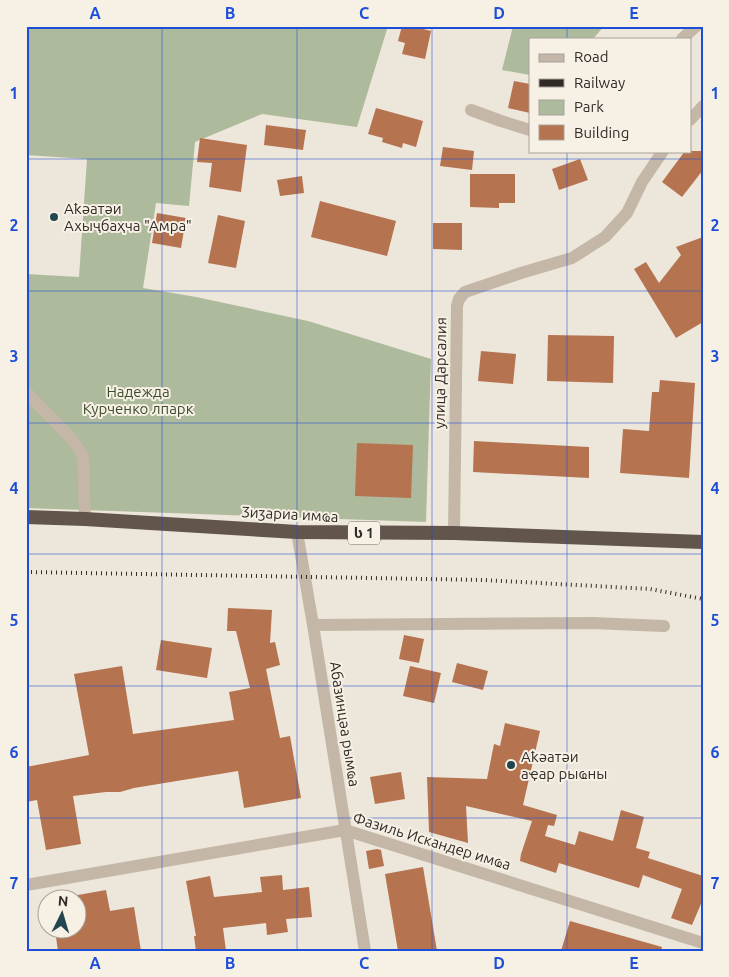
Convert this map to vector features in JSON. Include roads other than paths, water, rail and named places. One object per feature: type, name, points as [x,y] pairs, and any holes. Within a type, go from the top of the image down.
[{"type":"highway","name":"Ӡиӡариа имҩа","points":[[26,517],[296,532],[454,532],[703,542]]},
{"type":"street","points":[[683,38],[696,26]]},
{"type":"street","points":[[692,118],[703,106]]},
{"type":"street","points":[[471,110],[529,130]]},
{"type":"street","name":"улица Дарсалия","points":[[454,532],[457,306],[459,299],[465,292],[572,258],[605,237],[626,213],[642,182],[662,152]]},
{"type":"street","points":[[26,392],[70,437],[83,455],[84,519]]},
{"type":"street","name":"Абазинцәа рымҩа","points":[[296,532],[313,625],[365,951]]},
{"type":"street","points":[[313,625],[592,624],[664,626]]},
{"type":"street","name":"Фазиль Искандер имҩа","points":[[26,885],[345,830],[703,943]]},
{"type":"railway","points":[[26,572],[484,580],[650,589],[703,599]]},
{"type":"place","name":"Аҟәатәи Ахыҷбаҳча \"Амра\"","points":[[54,217]]},
{"type":"place","name":"Аҟәатәи аҿар рыҩны","points":[[511,765]]},
{"type":"park label","name":"Надежда Курченко лпарк","points":[[138,400]]}]
